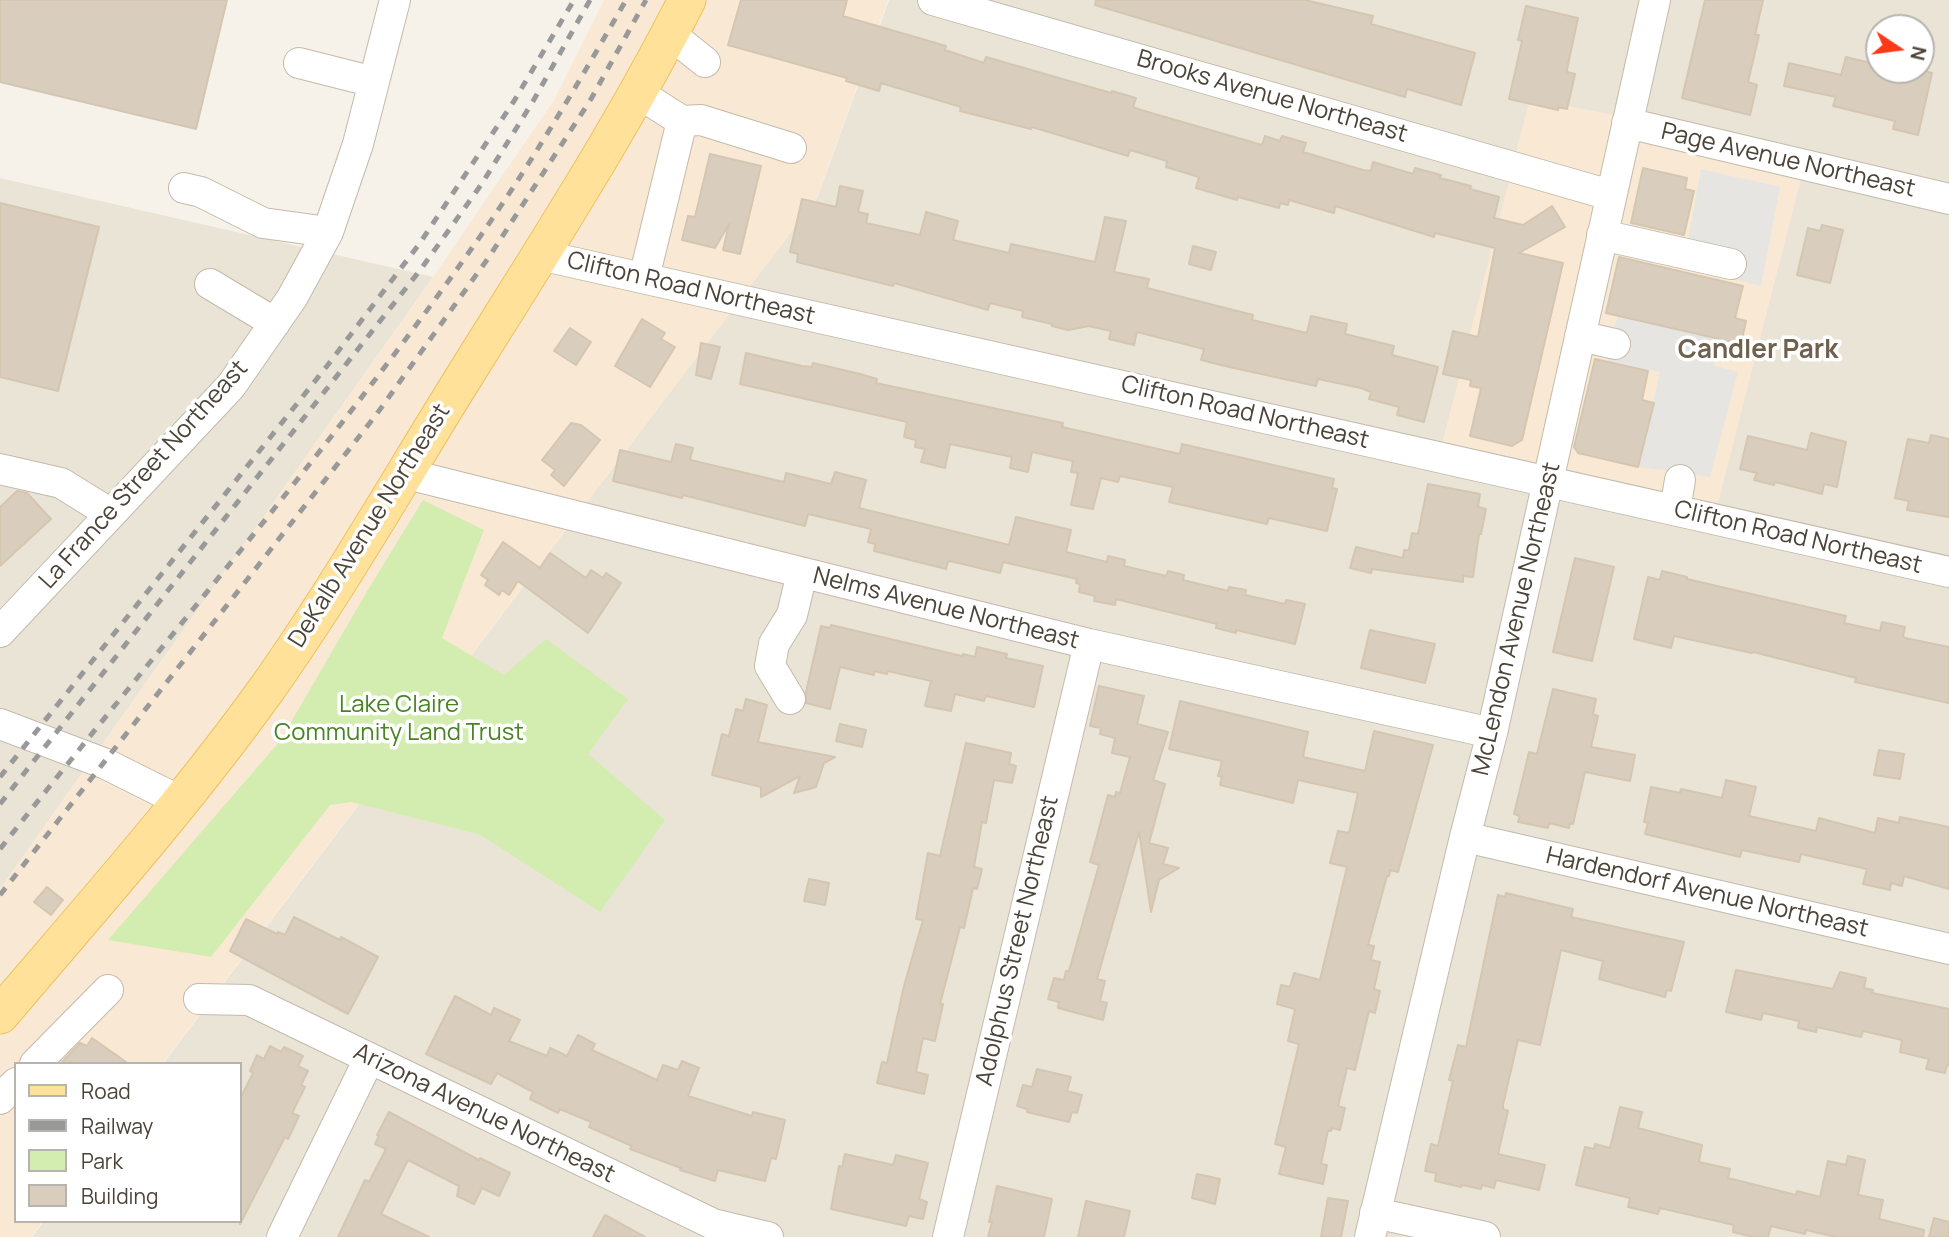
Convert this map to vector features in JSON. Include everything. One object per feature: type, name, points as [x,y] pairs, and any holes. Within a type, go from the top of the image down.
[{"type":"main road","name":"DeKalb Avenue Northeast","points":[[0,1015],[130,864],[267,689],[330,594],[540,255],[638,93],[687,0]]},
{"type":"street","name":"La France Street Northeast","points":[[0,632],[231,386],[292,298],[328,232],[358,144],[395,0]]},
{"type":"street","name":"Brooks Avenue Northeast","points":[[933,0],[1611,195]]},
{"type":"street","name":"McLendon Avenue Northeast","points":[[1372,1225],[1492,733],[1655,0]]},
{"type":"street","points":[[670,34],[705,62]]},
{"type":"street","points":[[299,63],[374,82]]},
{"type":"street","points":[[638,93],[682,121],[701,120],[791,148]]},
{"type":"street","points":[[644,278],[682,121]]},
{"type":"street","name":"Page Avenue Northeast","points":[[1627,123],[1949,199]]},
{"type":"street","points":[[184,188],[201,192],[263,223],[328,232]]},
{"type":"street","points":[[1602,235],[1731,264]]},
{"type":"street","name":"Clifton Road Northeast","points":[[540,255],[1949,572]]},
{"type":"street","points":[[209,284],[275,323]]},
{"type":"street","points":[[1580,336],[1615,344]]},
{"type":"street","points":[[0,469],[61,483],[111,514]]},
{"type":"street","name":"Nelms Avenue Northeast","points":[[403,473],[1089,644],[1492,733]]},
{"type":"street","points":[[1675,510],[1680,480]]},
{"type":"street","points":[[790,699],[770,666],[774,644],[792,615],[802,573]]},
{"type":"street","name":"Adolphus Street Northeast","points":[[948,1237],[1089,644]]},
{"type":"street","points":[[0,724],[106,764],[180,801]]},
{"type":"street","name":"Hardendorf Avenue Northeast","points":[[1465,837],[1949,949]]},
{"type":"street","points":[[37,1062],[108,990]]},
{"type":"street","name":"Arizona Avenue Northeast","points":[[199,999],[249,1000],[712,1231],[768,1237]]},
{"type":"street","points":[[282,1237],[369,1059]]},
{"type":"street","points":[[0,1099],[14,1085]]},
{"type":"street","points":[[1372,1225],[1485,1237]]},
{"type":"shaded area","points":[[604,0],[888,0],[817,198],[164,1062],[14,1062],[14,1223],[42,1223],[31,1237],[0,1237],[0,889],[433,277],[554,100]]},
{"type":"shaded area","points":[[889,0],[1949,0],[1949,1237],[32,1237],[42,1223],[242,1223],[242,1062],[165,1062],[818,196]]},
{"type":"shaded area","points":[[1530,98],[1807,155],[1718,503],[1441,448]]},
{"type":"shaded area","points":[[1701,169],[1780,187],[1761,286],[1625,252],[1630,225],[1688,240]]},
{"type":"shaded area","points":[[0,178],[433,277],[0,889]]},
{"type":"shaded area","points":[[1619,316],[1723,340],[1713,365],[1738,372],[1710,477],[1638,467],[1660,372],[1607,362]]},
{"type":"green space","name":"Lake Claire Community Land Trust","points":[[423,500],[484,530],[442,638],[504,675],[546,639],[628,699],[588,754],[665,820],[600,912],[481,835],[352,802],[330,805],[211,957],[108,940],[280,741]]},
{"type":"building","points":[[0,0],[227,0],[196,129],[0,82]]},
{"type":"building","points":[[741,0],[847,0],[843,16],[946,46],[945,50],[984,63],[986,57],[1136,98],[1133,107],[1141,110],[1262,145],[1265,136],[1280,141],[1282,136],[1306,143],[1303,152],[1363,170],[1371,171],[1373,162],[1413,174],[1415,168],[1441,175],[1440,178],[1499,197],[1494,218],[1523,225],[1552,206],[1565,227],[1519,253],[1563,263],[1522,440],[1512,446],[1470,436],[1481,388],[1470,386],[1471,380],[1443,374],[1453,331],[1478,337],[1495,248],[1435,233],[1434,237],[1335,206],[1334,213],[1289,200],[1288,205],[1280,203],[1279,208],[1238,197],[1237,200],[1196,188],[1199,177],[1166,167],[1167,161],[1130,150],[1128,156],[1032,127],[1031,129],[960,111],[961,107],[881,83],[879,91],[846,81],[847,78],[728,45]]},
{"type":"building","points":[[1096,0],[1305,0],[1373,16],[1371,24],[1475,53],[1461,105],[1407,89],[1405,97],[1095,5]]},
{"type":"building","points":[[1705,0],[1763,0],[1755,35],[1759,35],[1748,82],[1757,85],[1750,115],[1682,98]]},
{"type":"building","points":[[1526,6],[1578,18],[1567,69],[1567,72],[1575,74],[1567,109],[1558,107],[1558,110],[1509,99],[1522,41],[1518,40]]},
{"type":"building","points":[[1846,57],[1865,62],[1865,84],[1930,84],[1918,135],[1893,129],[1895,121],[1833,106],[1836,97],[1784,86],[1789,63],[1841,75]]},
{"type":"building","points":[[710,154],[761,166],[740,254],[723,250],[729,224],[715,248],[682,240],[688,216],[695,217]]},
{"type":"building","points":[[1643,168],[1687,178],[1685,189],[1694,191],[1684,235],[1631,223]]},
{"type":"building","points":[[840,186],[863,191],[858,212],[868,214],[866,223],[920,235],[926,212],[958,221],[953,240],[1009,253],[1011,244],[1095,262],[1105,217],[1126,221],[1114,272],[1149,279],[1147,288],[1253,315],[1252,320],[1307,333],[1311,316],[1347,324],[1345,334],[1394,346],[1392,355],[1438,367],[1424,422],[1397,415],[1399,407],[1369,399],[1371,392],[1361,388],[1318,379],[1316,386],[1225,366],[1201,360],[1204,349],[1137,332],[1134,345],[1109,339],[1111,331],[1089,326],[1068,330],[1022,317],[1023,311],[990,303],[988,310],[894,283],[893,286],[797,262],[798,254],[790,252],[802,199],[836,207]]},
{"type":"building","points":[[0,203],[99,227],[58,391],[0,377]]},
{"type":"building","points":[[1822,225],[1843,230],[1830,283],[1797,275],[1808,228],[1820,231]]},
{"type":"building","points":[[1193,246],[1216,252],[1211,270],[1189,264]]},
{"type":"building","points":[[1619,257],[1743,286],[1735,318],[1746,321],[1741,344],[1606,313]]},
{"type":"building","points":[[642,319],[665,333],[661,339],[675,347],[650,387],[615,366]]},
{"type":"building","points":[[570,328],[591,342],[576,365],[554,351]]},
{"type":"building","points":[[701,343],[720,347],[711,379],[696,375]]},
{"type":"building","points":[[746,353],[802,366],[812,367],[813,363],[877,379],[876,383],[1063,423],[1062,427],[1180,454],[1182,444],[1334,479],[1332,488],[1337,489],[1327,531],[1269,518],[1267,524],[1169,502],[1173,487],[1120,476],[1118,482],[1101,478],[1093,509],[1071,505],[1078,473],[1071,472],[1073,461],[1032,452],[1028,472],[1010,468],[1012,457],[950,444],[945,468],[921,462],[925,449],[915,447],[916,440],[904,437],[907,422],[740,384]]},
{"type":"building","points":[[1595,359],[1648,371],[1642,400],[1654,403],[1638,467],[1578,453],[1574,447]]},
{"type":"building","points":[[571,423],[581,425],[600,440],[564,486],[551,475],[555,470],[542,460]]},
{"type":"building","points":[[1811,433],[1846,442],[1837,487],[1824,484],[1822,494],[1775,482],[1774,485],[1754,480],[1757,473],[1740,469],[1748,436],[1807,450]]},
{"type":"building","points":[[1931,435],[1949,439],[1949,517],[1907,510],[1909,501],[1895,498],[1908,439],[1929,443]]},
{"type":"building","points":[[676,444],[693,448],[690,460],[784,482],[786,473],[831,484],[835,472],[866,480],[859,508],[1009,545],[1016,517],[1071,530],[1066,552],[1107,562],[1108,556],[1125,560],[1124,566],[1166,576],[1168,571],[1184,575],[1183,580],[1228,591],[1229,587],[1246,590],[1245,595],[1285,604],[1286,600],[1305,604],[1295,644],[1216,628],[1217,624],[1116,599],[1115,605],[1094,601],[1095,596],[1079,592],[1080,584],[1076,583],[1077,579],[1003,562],[1000,573],[950,561],[946,569],[874,551],[875,544],[868,542],[871,529],[808,514],[805,526],[683,495],[682,498],[613,481],[620,450],[671,462]]},
{"type":"building","points":[[1428,484],[1480,494],[1478,507],[1486,509],[1479,534],[1473,577],[1463,576],[1463,582],[1372,569],[1371,573],[1350,568],[1356,547],[1403,558],[1404,550],[1409,550],[1412,533],[1418,534]]},
{"type":"building","points":[[17,491],[27,493],[51,519],[0,566],[0,507]]},
{"type":"building","points":[[503,542],[540,568],[550,553],[586,578],[591,570],[603,578],[606,573],[621,583],[588,633],[518,581],[509,595],[502,590],[499,595],[485,585],[488,580],[481,575]]},
{"type":"building","points":[[1575,558],[1614,567],[1592,661],[1553,652]]},
{"type":"building","points":[[1662,571],[1846,616],[1844,623],[1880,631],[1882,622],[1905,627],[1905,638],[1949,647],[1949,703],[1855,682],[1856,678],[1753,652],[1674,636],[1671,648],[1634,639],[1648,577],[1660,580]]},
{"type":"building","points":[[831,625],[962,656],[975,657],[977,647],[1007,654],[1006,658],[1043,666],[1034,707],[986,696],[984,701],[955,694],[951,711],[925,706],[931,681],[888,671],[887,674],[874,671],[874,675],[840,667],[830,709],[806,703],[806,692],[821,626],[830,628]]},
{"type":"building","points":[[1370,630],[1435,644],[1425,683],[1361,668]]},
{"type":"building","points":[[1099,686],[1144,696],[1137,724],[1168,732],[1153,780],[1165,784],[1149,843],[1168,848],[1163,864],[1179,868],[1159,880],[1151,912],[1139,832],[1097,979],[1105,981],[1100,1001],[1107,1003],[1103,1020],[1058,1008],[1059,1002],[1048,999],[1054,978],[1064,980],[1066,971],[1069,971],[1099,865],[1090,862],[1108,795],[1115,797],[1116,792],[1120,793],[1130,757],[1112,753],[1115,738],[1100,734],[1101,728],[1090,726]]},
{"type":"building","points":[[1553,689],[1596,699],[1593,714],[1598,716],[1591,747],[1635,755],[1630,781],[1585,772],[1573,824],[1570,823],[1569,828],[1549,823],[1548,828],[1518,822],[1520,816],[1514,814],[1529,752],[1537,754]]},
{"type":"building","points":[[746,699],[767,705],[758,742],[835,757],[824,763],[816,787],[794,793],[800,776],[761,797],[761,787],[712,775],[722,734],[729,736],[736,709],[743,711]]},
{"type":"building","points":[[1180,701],[1308,732],[1303,757],[1365,771],[1374,731],[1433,745],[1398,872],[1390,870],[1387,876],[1368,945],[1374,946],[1371,960],[1380,962],[1374,989],[1380,991],[1375,1013],[1369,1011],[1355,1070],[1347,1068],[1338,1106],[1345,1108],[1340,1130],[1328,1130],[1321,1164],[1327,1165],[1323,1184],[1279,1174],[1286,1147],[1275,1144],[1299,1044],[1288,1041],[1295,1009],[1277,1004],[1281,985],[1290,987],[1294,973],[1320,980],[1347,867],[1330,863],[1338,831],[1349,833],[1358,793],[1298,780],[1293,803],[1220,785],[1222,777],[1218,776],[1222,761],[1169,749]]},
{"type":"building","points":[[840,724],[866,730],[862,747],[836,741]]},
{"type":"building","points":[[966,743],[1011,753],[1009,764],[1016,766],[1012,783],[994,780],[986,823],[982,822],[974,867],[982,869],[977,889],[973,888],[964,928],[960,927],[940,1004],[943,1004],[935,1041],[923,1038],[916,1072],[928,1075],[924,1094],[877,1083],[882,1062],[887,1063],[904,986],[923,920],[916,919],[928,853],[940,856]]},
{"type":"building","points":[[1879,750],[1904,754],[1900,779],[1874,775]]},
{"type":"building","points":[[1726,780],[1756,787],[1749,816],[1816,831],[1819,818],[1875,833],[1878,818],[1899,823],[1900,817],[1949,827],[1949,889],[1904,876],[1902,886],[1891,883],[1890,890],[1863,884],[1867,869],[1801,854],[1799,862],[1742,850],[1740,857],[1645,834],[1648,823],[1644,822],[1651,787],[1680,793],[1681,789],[1722,798]]},
{"type":"building","points":[[809,879],[829,883],[825,905],[804,901]]},
{"type":"building","points":[[47,887],[63,900],[51,915],[34,902]]},
{"type":"building","points":[[1506,893],[1573,909],[1571,917],[1684,942],[1671,991],[1667,990],[1665,997],[1599,979],[1603,961],[1561,950],[1540,1045],[1518,1040],[1503,1105],[1503,1109],[1508,1111],[1498,1154],[1545,1165],[1539,1190],[1496,1180],[1494,1188],[1482,1185],[1481,1189],[1461,1187],[1435,1181],[1436,1173],[1425,1171],[1431,1144],[1438,1146],[1458,1045],[1466,1047],[1498,895],[1505,897]]},
{"type":"building","points":[[294,917],[340,940],[341,937],[378,957],[348,1014],[230,951],[246,919],[277,934],[278,932],[285,935]]},
{"type":"building","points":[[1736,970],[1833,989],[1840,972],[1866,978],[1864,988],[1873,990],[1872,993],[1949,1009],[1949,1065],[1945,1073],[1926,1069],[1929,1059],[1900,1052],[1902,1040],[1863,1031],[1861,1037],[1817,1027],[1816,1032],[1798,1028],[1799,1021],[1763,1013],[1761,1020],[1726,1012]]},
{"type":"building","points":[[455,996],[491,1015],[494,1008],[520,1020],[509,1041],[547,1056],[550,1048],[567,1056],[578,1035],[595,1044],[592,1050],[657,1080],[663,1065],[678,1070],[682,1061],[699,1068],[688,1096],[752,1116],[753,1112],[785,1120],[776,1159],[771,1158],[765,1181],[718,1170],[715,1181],[680,1170],[681,1168],[630,1149],[632,1146],[589,1127],[591,1122],[560,1109],[558,1113],[530,1099],[533,1092],[497,1073],[491,1084],[426,1054]]},
{"type":"building","points":[[92,1038],[126,1062],[62,1062],[80,1043],[87,1046]]},
{"type":"building","points":[[270,1046],[281,1052],[284,1047],[303,1056],[298,1066],[308,1071],[301,1085],[305,1087],[292,1113],[299,1116],[288,1139],[285,1137],[242,1220],[242,1095],[253,1073],[250,1071],[257,1055],[264,1059]]},
{"type":"building","points":[[1037,1069],[1071,1077],[1067,1091],[1082,1095],[1077,1113],[1072,1112],[1069,1122],[1027,1112],[1027,1109],[1017,1106],[1023,1085],[1032,1087]]},
{"type":"building","points":[[1620,1107],[1642,1112],[1638,1128],[1702,1145],[1699,1162],[1730,1169],[1728,1178],[1796,1195],[1797,1191],[1820,1197],[1828,1161],[1846,1165],[1848,1156],[1865,1160],[1858,1195],[1883,1200],[1879,1219],[1924,1230],[1923,1237],[1836,1237],[1806,1230],[1805,1234],[1771,1226],[1768,1237],[1753,1237],[1733,1232],[1734,1225],[1660,1208],[1658,1214],[1628,1207],[1630,1198],[1576,1185],[1585,1147],[1594,1149],[1595,1144],[1610,1148]]},
{"type":"building","points":[[389,1112],[479,1160],[480,1158],[510,1173],[499,1196],[482,1188],[474,1204],[457,1196],[459,1186],[408,1160],[381,1214],[429,1237],[338,1237],[365,1180],[369,1182],[386,1149],[375,1144]]},
{"type":"building","points":[[845,1154],[893,1165],[896,1155],[928,1163],[919,1199],[927,1202],[923,1219],[909,1216],[906,1226],[831,1209],[839,1166],[842,1167]]},
{"type":"building","points":[[1197,1174],[1220,1179],[1215,1204],[1192,1198]]},
{"type":"building","points":[[997,1186],[1052,1199],[1044,1237],[988,1237]]},
{"type":"building","points":[[1328,1198],[1348,1201],[1341,1237],[1321,1237]]},
{"type":"building","points":[[1086,1201],[1130,1211],[1124,1237],[1078,1237]]},
{"type":"building","points":[[605,1215],[645,1237],[593,1237]]},
{"type":"building","points":[[1934,1218],[1949,1222],[1949,1237],[1929,1237]]},
{"type":"railway","points":[[0,777],[327,366],[420,243],[514,101],[574,0]]},
{"type":"railway","points":[[0,804],[421,269],[481,185],[532,103],[590,0]]},
{"type":"railway","points":[[0,849],[299,477],[416,325],[513,188],[626,0]]},
{"type":"railway","points":[[0,895],[376,415],[489,257],[591,99],[646,0]]},
{"type":"district","name":"Candler Park","points":[[1758,351]]}]
